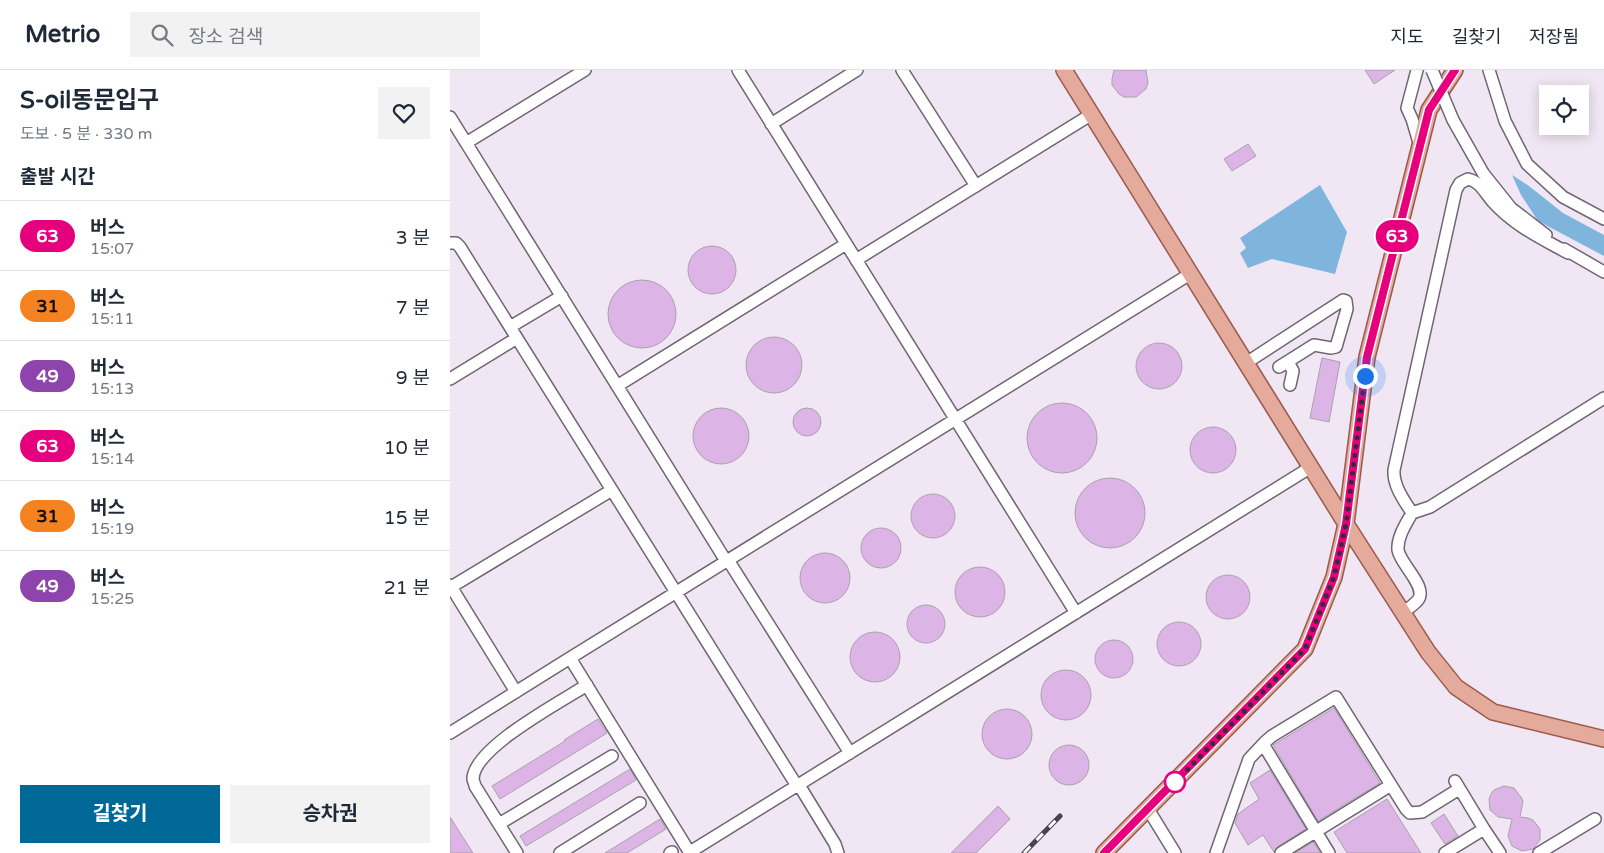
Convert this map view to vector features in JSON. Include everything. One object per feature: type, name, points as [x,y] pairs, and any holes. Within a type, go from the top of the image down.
[{"type":"main road","points":[[1064,70],[1346,524],[1428,652],[1456,687],[1493,712],[1604,739]]},
{"type":"main road","points":[[1104,853],[1305,649],[1334,577],[1346,524],[1367,357],[1429,110],[1455,70]]},
{"type":"street","points":[[466,143],[586,70]]},
{"type":"street","points":[[738,70],[1076,613]]},
{"type":"street","points":[[771,124],[857,70]]},
{"type":"street","points":[[902,70],[976,186]]},
{"type":"street","points":[[1417,70],[1407,108],[1420,146]]},
{"type":"street","points":[[1432,70],[1453,120],[1483,173],[1511,208],[1568,253]]},
{"type":"street","points":[[1489,70],[1505,121],[1527,164],[1563,197],[1604,219]]},
{"type":"street","points":[[856,260],[1092,114]]},
{"type":"street","points":[[450,117],[727,561],[850,753]]},
{"type":"street","points":[[1412,513],[1396,486],[1393,478],[1394,470],[1456,190],[1460,183],[1468,179],[1476,181],[1494,203],[1522,228],[1604,272]]},
{"type":"street","points":[[450,243],[460,247],[835,844],[838,853]]},
{"type":"street","points":[[618,386],[846,244]]},
{"type":"street","points":[[450,733],[1190,274]]},
{"type":"street","points":[[510,327],[562,296]]},
{"type":"street","points":[[1246,362],[1342,300],[1346,301],[1347,308],[1336,347],[1314,345],[1284,365],[1293,371],[1290,385]]},
{"type":"street","points":[[450,380],[517,338]]},
{"type":"street","points":[[1403,613],[1419,599],[1420,592],[1398,549],[1401,534],[1412,513],[1430,507],[1604,398]]},
{"type":"street","points":[[570,658],[690,852],[1312,468]]},
{"type":"street","points":[[516,692],[450,586],[612,490]]},
{"type":"street","points":[[517,853],[476,786],[473,778],[476,770],[496,744],[587,685]]},
{"type":"street","points":[[1216,853],[1249,759],[1272,736],[1336,697],[1410,812],[1422,812],[1457,785],[1500,853]]},
{"type":"street","points":[[1262,744],[1329,853]]},
{"type":"street","points":[[499,824],[612,756]]},
{"type":"street","points":[[1281,853],[1391,785]]},
{"type":"street","points":[[560,853],[640,803]]},
{"type":"street","points":[[1148,809],[1175,853]]},
{"type":"street","points":[[1539,853],[1595,819]]},
{"type":"street","points":[[1445,853],[1484,829]]},
{"type":"water","points":[[1512,175],[1563,213],[1604,235],[1604,256],[1538,221],[1521,195]]},
{"type":"water","points":[[1320,185],[1347,232],[1335,274],[1272,259],[1248,268],[1240,253],[1246,248],[1240,238]]},
{"type":"building","points":[[1114,70],[1146,70],[1148,83],[1146,89],[1136,97],[1124,97],[1112,85]]},
{"type":"building","points":[[1365,70],[1395,70],[1374,84]]},
{"type":"building","points":[[1248,144],[1256,156],[1232,171],[1224,159]]},
{"type":"building","points":[[707,246],[717,246],[729,253],[736,265],[736,275],[729,287],[717,294],[707,294],[699,290],[692,283],[688,275],[688,265],[692,257],[699,250]]},
{"type":"building","points":[[642,280],[655,283],[666,290],[673,301],[676,314],[673,327],[666,338],[655,345],[642,348],[629,345],[618,338],[611,327],[608,314],[611,301],[618,290],[629,283]]},
{"type":"building","points":[[774,337],[785,339],[794,345],[800,354],[802,365],[800,376],[794,385],[785,391],[774,393],[763,391],[754,385],[748,376],[746,365],[748,354],[754,345],[763,339]]},
{"type":"building","points":[[1164,343],[1176,349],[1181,357],[1181,375],[1176,383],[1168,388],[1154,389],[1142,383],[1137,375],[1136,361],[1142,349],[1150,344]]},
{"type":"building","points":[[1322,358],[1340,362],[1329,422],[1310,418]]},
{"type":"building","points":[[1062,403],[1081,409],[1091,419],[1097,438],[1091,457],[1081,467],[1062,473],[1043,467],[1033,457],[1027,438],[1033,419],[1043,409]]},
{"type":"building","points":[[721,408],[732,410],[741,416],[747,425],[749,436],[747,447],[741,456],[732,462],[721,464],[710,462],[701,456],[695,447],[693,436],[695,425],[701,416],[710,410]]},
{"type":"building","points":[[807,408],[817,412],[821,422],[817,432],[807,436],[797,432],[793,422],[797,412]]},
{"type":"building","points":[[1218,427],[1230,433],[1235,441],[1235,459],[1230,467],[1222,472],[1208,473],[1196,467],[1191,459],[1190,445],[1196,433],[1204,428]]},
{"type":"building","points":[[1110,478],[1129,484],[1139,494],[1145,513],[1139,532],[1129,542],[1110,548],[1091,542],[1081,532],[1075,513],[1081,494],[1091,484]]},
{"type":"building","points":[[929,494],[937,494],[949,500],[955,516],[949,532],[937,538],[929,538],[917,532],[911,520],[911,512],[917,500]]},
{"type":"building","points":[[881,528],[895,534],[901,548],[895,562],[881,568],[867,562],[861,548],[867,534]]},
{"type":"building","points":[[825,553],[843,560],[850,578],[843,596],[825,603],[807,596],[800,578],[807,560]]},
{"type":"building","points":[[980,567],[998,574],[1005,592],[998,610],[980,617],[962,610],[955,592],[962,574]]},
{"type":"building","points":[[1224,575],[1232,575],[1244,581],[1250,597],[1244,613],[1232,619],[1224,619],[1212,613],[1206,601],[1206,593],[1212,581]]},
{"type":"building","points":[[926,605],[940,610],[945,624],[940,638],[926,643],[912,638],[907,624],[912,610]]},
{"type":"building","points":[[1175,622],[1183,622],[1195,628],[1201,644],[1195,660],[1183,666],[1175,666],[1163,660],[1157,648],[1157,640],[1163,628]]},
{"type":"building","points":[[875,632],[893,639],[900,657],[893,675],[875,682],[857,675],[850,657],[857,639]]},
{"type":"building","points":[[1114,640],[1128,645],[1133,659],[1128,673],[1114,678],[1100,673],[1095,659],[1100,645]]},
{"type":"building","points":[[1066,670],[1084,677],[1091,695],[1084,713],[1066,720],[1048,713],[1041,695],[1048,677]]},
{"type":"building","points":[[1334,708],[1380,783],[1318,821],[1273,745]]},
{"type":"building","points":[[1007,709],[1025,716],[1032,734],[1025,752],[1007,759],[989,752],[982,734],[989,716]]},
{"type":"building","points":[[598,719],[607,733],[500,799],[492,786]]},
{"type":"building","points":[[1069,745],[1083,751],[1089,765],[1083,779],[1069,785],[1055,779],[1049,765],[1055,751]]},
{"type":"building","points":[[630,769],[636,780],[526,846],[520,836]]},
{"type":"building","points":[[1270,770],[1306,829],[1277,847],[1274,852],[1263,835],[1248,845],[1235,823],[1238,814],[1259,799],[1250,783]]},
{"type":"building","points":[[1504,786],[1514,788],[1521,797],[1523,801],[1520,817],[1533,820],[1540,829],[1540,840],[1533,849],[1522,851],[1512,846],[1508,836],[1512,819],[1498,817],[1490,810],[1489,799],[1491,794],[1494,790]]},
{"type":"building","points":[[1387,799],[1421,853],[1347,853],[1334,832]]},
{"type":"building","points":[[998,806],[1010,819],[976,853],[951,853]]},
{"type":"building","points":[[1444,814],[1458,836],[1445,844],[1431,823]]},
{"type":"building","points":[[450,817],[473,853],[450,853]]},
{"type":"building","points":[[660,819],[666,829],[627,853],[605,853]]},
{"type":"building","points":[[1313,842],[1320,853],[1295,853]]},
{"type":"railway","points":[[1024,853],[1060,816]]},
{"type":"bus line","name":"63","points":[[1104,853],[1305,649],[1334,577],[1346,524],[1367,357],[1429,110],[1455,70]]},
{"type":"route","points":[[1175,782],[1305,649],[1334,577],[1346,524],[1365,376]]}]
